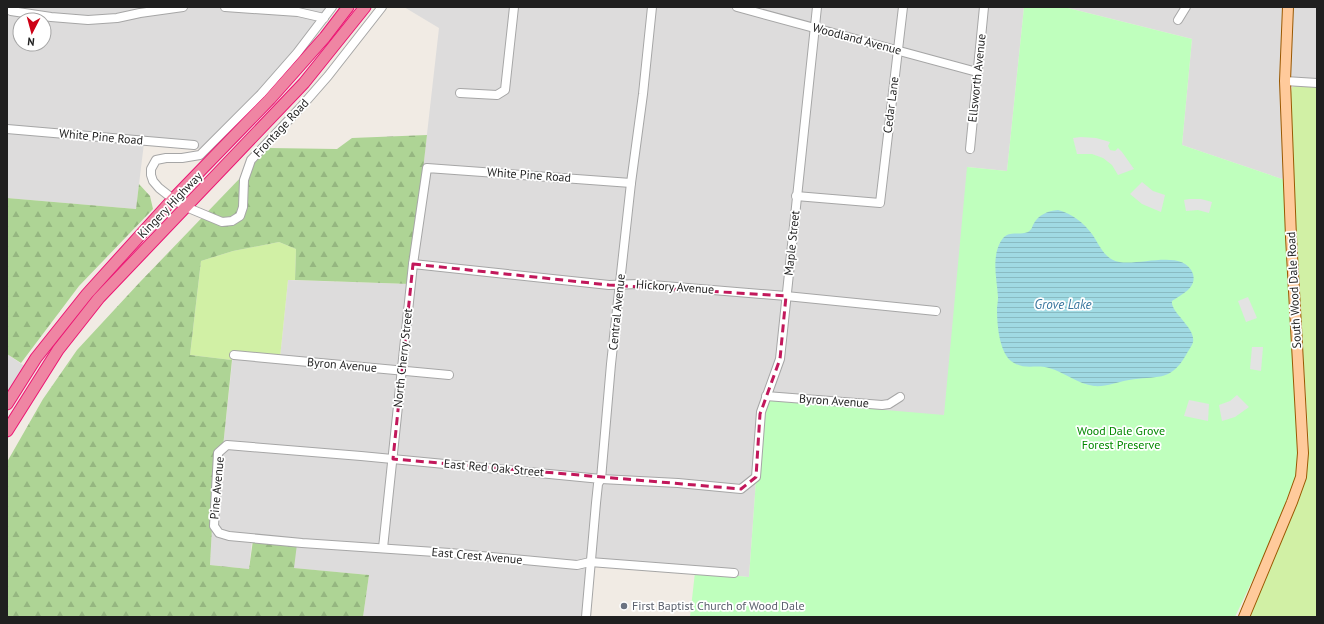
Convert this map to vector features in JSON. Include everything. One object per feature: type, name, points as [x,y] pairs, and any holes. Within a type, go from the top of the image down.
[{"type":"highway","name":"Kingery Highway","points":[[7,404],[36,358],[87,294],[173,199],[270,99],[325,37],[348,7]]},
{"type":"highway","name":"Kingery Highway","points":[[7,431],[58,350],[99,298],[304,82],[365,7]]},
{"type":"main road","name":"South Wood Dale Road","points":[[1244,617],[1292,502],[1301,477],[1303,454],[1291,256],[1285,81],[1288,7]]},
{"type":"main road","name":"South Wood Dale Road","points":[[1240,617],[1266,566]]},
{"type":"street","points":[[10,11],[51,17],[88,20],[117,18],[138,10],[183,7]]},
{"type":"street","points":[[225,7],[298,12],[324,18]]},
{"type":"street","name":"Frontage Road","points":[[332,7],[297,53],[261,94],[200,155],[156,160],[151,169],[151,175],[153,181],[159,188],[186,207],[222,222],[232,221],[240,216],[243,206],[244,180],[251,160],[328,76],[382,7]]},
{"type":"street","points":[[460,93],[497,95],[505,90],[514,7]]},
{"type":"street","name":"Central Avenue","points":[[586,617],[598,484],[601,479],[611,364],[652,7]]},
{"type":"street","name":"Woodland Avenue","points":[[737,7],[978,72]]},
{"type":"street","name":"Maple Street","points":[[756,477],[760,412],[780,360],[817,7]]},
{"type":"street","name":"Cedar Lane","points":[[796,196],[880,203],[903,7]]},
{"type":"street","name":"Ellsworth Avenue","points":[[970,149],[984,7]]},
{"type":"street","points":[[1178,20],[1186,7]]},
{"type":"street","points":[[1285,81],[1317,83]]},
{"type":"street","name":"White Pine Road","points":[[7,129],[194,145]]},
{"type":"street","name":"White Pine Road","points":[[427,168],[631,183]]},
{"type":"street","name":"North Cherry Street","points":[[382,548],[393,459],[413,264],[427,168]]},
{"type":"street","name":"Hickory Avenue","points":[[413,264],[608,284],[786,296],[936,311]]},
{"type":"street","name":"Byron Avenue","points":[[234,355],[449,375]]},
{"type":"street","name":"Byron Avenue","points":[[766,396],[882,405],[889,404],[900,397]]},
{"type":"street","name":"East Red Oak Street","points":[[227,445],[601,479],[678,483],[741,489],[756,477]]},
{"type":"street","name":"Pine Avenue","points":[[219,533],[214,526],[218,453],[227,445]]},
{"type":"street","name":"East Crest Avenue","points":[[219,533],[229,536],[302,543],[382,548],[577,565],[590,562],[734,573]]},
{"type":"highlighted area","points":[[413,264],[609,285],[786,296],[780,359],[760,414],[756,477],[741,489],[393,459]]},
{"type":"shaded area","points":[[7,7],[329,7],[288,59],[203,149],[144,143],[136,209],[7,198]]},
{"type":"shaded area","points":[[404,7],[1024,7],[1007,171],[968,167],[947,410],[944,415],[756,480],[749,577],[589,561],[583,617],[363,617],[369,575],[293,568],[296,544],[252,540],[249,569],[210,565],[216,453],[223,447],[233,354],[280,358],[288,280],[410,284],[439,28]]},
{"type":"shaded area","points":[[1064,7],[1317,7],[1317,87],[1283,83],[1285,180],[1182,145],[1192,39]]},
{"type":"shaded area","points":[[1073,138],[1096,138],[1110,142],[1108,146],[1110,150],[1115,151],[1118,148],[1134,169],[1118,175],[1112,165],[1103,158],[1092,154],[1077,154]]},
{"type":"shaded area","points":[[1142,182],[1153,191],[1165,195],[1161,212],[1142,204],[1130,194]]},
{"type":"shaded area","points":[[1201,199],[1212,202],[1209,213],[1198,210],[1186,211],[1184,200]]},
{"type":"shaded area","points":[[1248,297],[1257,318],[1246,322],[1238,301]]},
{"type":"shaded area","points":[[1252,347],[1263,347],[1261,371],[1250,369]]},
{"type":"shaded area","points":[[7,354],[26,367],[7,399]]},
{"type":"shaded area","points":[[1237,395],[1249,407],[1235,417],[1222,421],[1219,405],[1230,401]]},
{"type":"shaded area","points":[[1189,400],[1209,404],[1208,421],[1184,416]]},
{"type":"green space","name":"Wood Dale Grove Forest Preserve","points":[[1024,7],[1064,7],[1192,39],[1182,145],[1285,180],[1299,430],[1297,473],[1286,509],[1235,617],[690,617],[695,572],[749,577],[756,480],[764,415],[769,400],[944,415],[967,167],[1007,171]]},
{"type":"green space","points":[[1292,87],[1317,87],[1317,617],[1247,617],[1303,484],[1307,468],[1309,445],[1297,257],[1291,93]]},
{"type":"green space","points":[[427,135],[410,284],[295,280],[296,249],[279,242],[233,251],[201,261],[190,355],[232,360],[223,447],[216,453],[210,565],[249,569],[253,540],[297,544],[294,568],[369,575],[363,617],[7,617],[7,462],[43,399],[77,350],[269,148],[337,149],[352,138]]},
{"type":"green space","points":[[139,184],[150,196],[153,209],[79,286],[21,363],[7,354],[7,198],[136,209]]},
{"type":"green space","points":[[279,242],[296,249],[295,280],[288,280],[280,358],[233,354],[232,360],[190,355],[201,261],[233,251]]},
{"type":"water","name":"Grove Lake","points":[[1058,210],[1068,213],[1081,222],[1092,234],[1103,252],[1113,260],[1121,262],[1156,260],[1179,261],[1187,266],[1193,274],[1194,279],[1190,287],[1184,294],[1172,301],[1172,305],[1191,331],[1193,337],[1191,347],[1180,364],[1174,370],[1162,376],[1129,380],[1103,386],[1094,386],[1082,383],[1049,368],[1020,366],[1007,357],[1001,344],[998,322],[998,297],[995,261],[998,248],[1001,241],[1007,235],[1028,232],[1040,216],[1050,211]]},
{"type":"place","name":"First Baptist Church of Wood Dale","points":[[624,606]]}]
